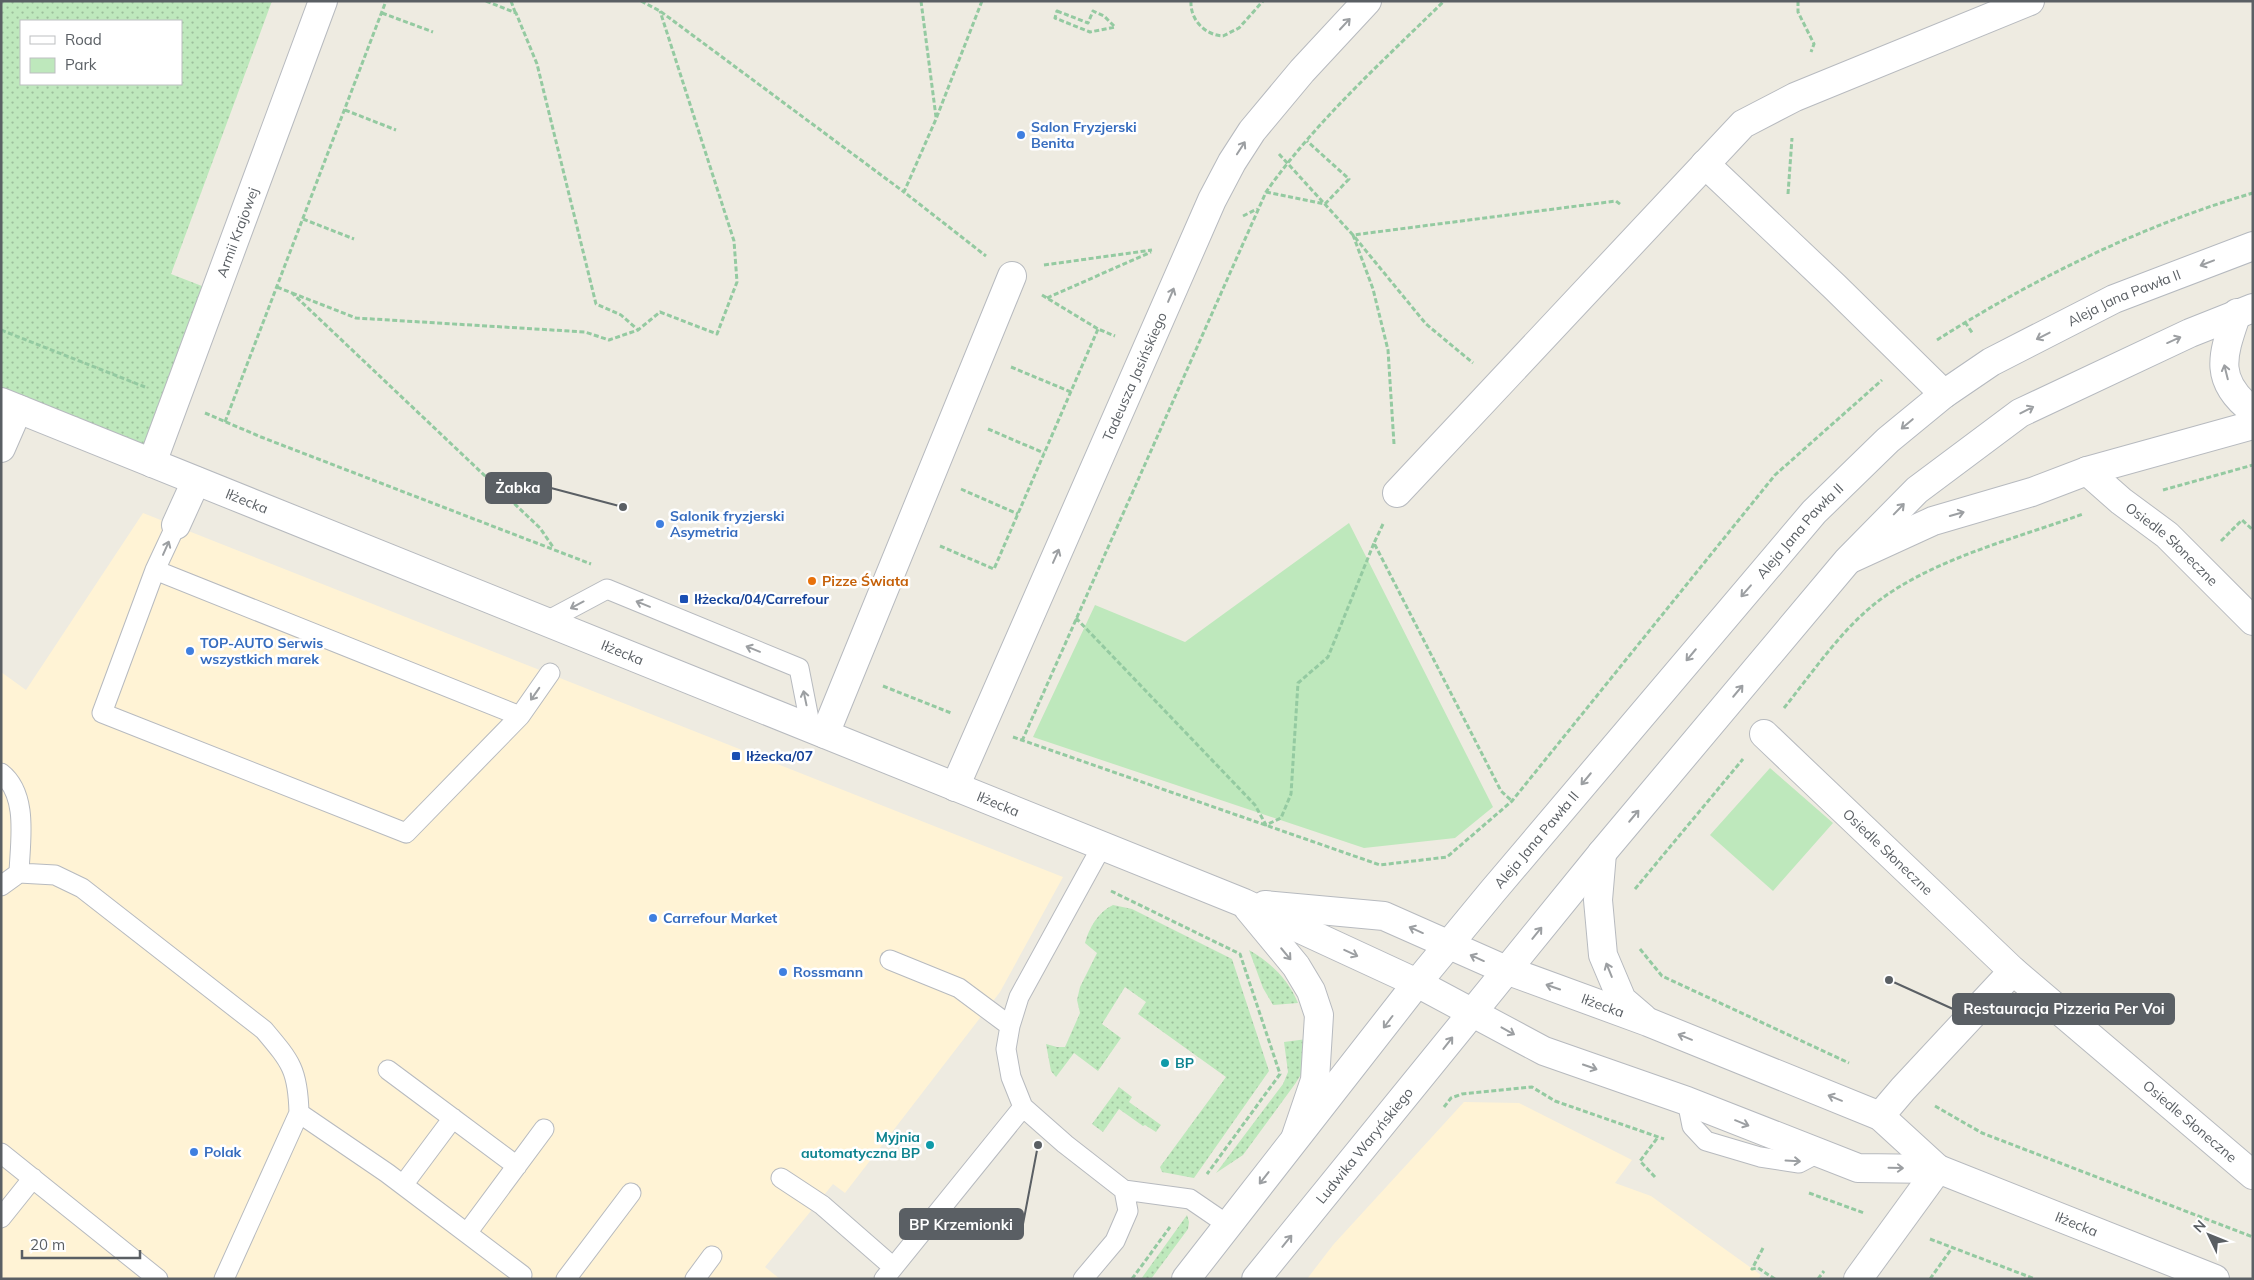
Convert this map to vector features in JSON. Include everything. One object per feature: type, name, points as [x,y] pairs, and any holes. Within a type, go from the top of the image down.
[{"type":"street","name":"Armii Krajowej","points":[[152,462],[323,1]]},
{"type":"street","name":"Tadeusza Jasińskiego","points":[[955,787],[1212,200],[1232,162],[1252,131],[1302,71],[1367,1]]},
{"type":"street","points":[[1397,493],[1742,124],[1795,98],[2030,1]]},
{"type":"street","points":[[1705,164],[1835,286],[1944,394]]},
{"type":"street","name":"Aleja Jana Pawła II","points":[[1417,983],[1814,512],[1888,440],[1944,394],[1991,362],[2114,299],[2253,246]]},
{"type":"street","points":[[818,731],[850,673],[1012,276]]},
{"type":"street","points":[[2245,310],[2226,346],[2223,360],[2225,376],[2242,400],[2253,411]]},
{"type":"street","points":[[1506,970],[1848,560],[1917,490],[2020,413],[2106,371],[2245,310]]},
{"type":"street","points":[[1,448],[10,405]]},
{"type":"street","name":"Iłżecka","points":[[10,405],[1244,902],[1417,983],[1544,1051],[1687,1101],[1858,1168],[1938,1169]]},
{"type":"street","points":[[1848,560],[1933,521],[2032,492],[2087,471],[2253,425]]},
{"type":"street","name":"Osiedle Słoneczne","points":[[2087,471],[2121,501],[2167,535],[2253,621]]},
{"type":"street","points":[[176,525],[196,481]]},
{"type":"street","name":"Osiedle Słoneczne","points":[[1764,734],[2013,971],[2253,1175]]},
{"type":"street","points":[[1602,853],[1598,900],[1603,955],[1622,1000],[1648,1022]]},
{"type":"street","points":[[1244,902],[1296,966],[1311,991],[1319,1015],[1315,1080],[1294,1140]]},
{"type":"street","name":"Iłżecka","points":[[1244,902],[1384,916],[1506,970],[1648,1022],[1880,1116],[1938,1169],[2215,1279]]},
{"type":"street","name":"Ludwika Waryńskiego","points":[[1256,1279],[1506,970]]},
{"type":"street","points":[[1880,1116],[2013,971]]},
{"type":"street","points":[[1186,1279],[1417,983]]},
{"type":"street","points":[[1858,1279],[1938,1169]]},
{"type":"lane","points":[[176,525],[155,570],[102,713],[406,833],[520,716],[550,673]]},
{"type":"lane","points":[[155,570],[520,716]]},
{"type":"lane","points":[[547,621],[607,589],[799,668],[818,731]]},
{"type":"lane","points":[[1,773],[9,779],[18,800],[21,828],[19,873]]},
{"type":"lane","points":[[1102,846],[1019,997],[1010,1026],[1006,1049],[1011,1078],[1023,1107],[1064,1144],[1124,1190],[1190,1199],[1228,1226]]},
{"type":"lane","points":[[1,886],[19,873],[55,874],[82,888],[264,1030],[288,1058],[298,1085],[300,1113],[224,1279]]},
{"type":"lane","points":[[890,960],[959,988],[1010,1026]]},
{"type":"lane","points":[[388,1070],[517,1166]]},
{"type":"lane","points":[[781,1178],[822,1205],[889,1273],[1023,1107]]},
{"type":"lane","points":[[300,1113],[403,1185],[523,1278]]},
{"type":"lane","points":[[403,1185],[453,1118]]},
{"type":"lane","points":[[467,1233],[544,1129]]},
{"type":"lane","points":[[1,1153],[158,1279]]},
{"type":"lane","points":[[1,1218],[33,1178]]},
{"type":"lane","points":[[1083,1279],[1115,1241],[1121,1228],[1128,1211],[1124,1190]]},
{"type":"lane","points":[[566,1279],[631,1193]]},
{"type":"lane","points":[[695,1279],[712,1256]]},
{"type":"path","points":[[225,422],[386,1]]},
{"type":"path","points":[[486,1],[516,13]]},
{"type":"path","points":[[511,1],[537,64],[596,304],[621,315],[638,330]]},
{"type":"path","points":[[641,1],[660,11],[904,192],[1012,276],[1098,330],[1147,349]]},
{"type":"path","points":[[921,1],[936,118]]},
{"type":"path","points":[[904,192],[936,118],[982,1]]},
{"type":"path","points":[[1191,1],[1192,11],[1198,24],[1209,33],[1223,36],[1239,28],[1263,1]]},
{"type":"path","points":[[1022,740],[1266,192],[1288,161],[1347,96],[1444,1]]},
{"type":"path","points":[[277,287],[356,318],[585,332],[609,340],[638,330],[660,312],[717,334],[736,282],[734,241],[660,11]]},
{"type":"path","points":[[1058,11],[1088,23],[1093,11],[1104,16],[1115,27],[1090,32],[1055,18],[1058,11]]},
{"type":"path","points":[[382,13],[433,32]]},
{"type":"path","points":[[345,110],[396,130]]},
{"type":"path","points":[[1252,131],[1288,161],[1353,235],[1616,201],[1645,228]]},
{"type":"path","points":[[1307,141],[1349,179],[1325,204]]},
{"type":"path","points":[[1266,192],[1325,204]]},
{"type":"path","points":[[303,219],[354,238]]},
{"type":"path","points":[[1012,276],[1036,266],[1158,249],[1047,298]]},
{"type":"path","points":[[1,330],[225,422],[553,548],[540,528],[292,293]]},
{"type":"path","points":[[907,532],[994,569],[1098,330]]},
{"type":"path","points":[[980,355],[1071,392]]},
{"type":"path","points":[[955,415],[1044,453]]},
{"type":"path","points":[[1633,892],[1844,634],[1876,603],[1912,578],[1946,563],[2121,501],[2253,465]]},
{"type":"path","points":[[930,476],[1018,514]]},
{"type":"path","points":[[2198,564],[2242,520],[2253,530]]},
{"type":"path","points":[[1266,825],[1281,818],[1291,794],[1298,683],[1328,657],[1374,543]]},
{"type":"path","points":[[1076,618],[1255,805],[1266,825]]},
{"type":"path","points":[[850,673],[982,726],[1380,865],[1447,858],[1512,801]]},
{"type":"path","points":[[1132,1279],[1280,1074],[1240,954]]},
{"type":"path","points":[[1438,1113],[1451,1098],[1462,1094],[1532,1087]]},
{"type":"path","points":[[1655,1177],[1640,1161],[1658,1137]]},
{"type":"path","points":[[1763,1248],[1752,1269],[1758,1268],[1775,1279]]},
{"type":"path","points":[[1930,1279],[1952,1248]]},
{"type":"shaded area","points":[[143,513],[1063,877],[1000,992],[845,1193],[833,1184],[765,1267],[780,1279],[1,1279],[1,672],[26,690]]},
{"type":"shaded area","points":[[1464,1102],[1519,1103],[1632,1160],[1615,1183],[1651,1196],[1761,1275],[1758,1279],[1307,1279],[1333,1245]]},
{"type":"green space","points":[[1,1],[272,1],[171,274],[207,288],[152,463],[1,402]]},
{"type":"green space","points":[[1349,523],[1493,807],[1455,838],[1364,848],[1033,737],[1095,605],[1185,642]]},
{"type":"green space","points":[[1770,768],[1833,823],[1773,891],[1710,835]]},
{"type":"green space","points":[[1113,905],[1132,909],[1232,959],[1269,1071],[1194,1178],[1162,1172],[1160,1167],[1226,1077],[1138,1014],[1146,1002],[1125,987],[1102,1024],[1121,1038],[1098,1071],[1074,1053],[1056,1077],[1051,1071],[1046,1044],[1065,1047],[1080,1013],[1077,1000],[1080,987],[1097,953],[1085,943],[1087,937],[1099,916]]},
{"type":"green space","points":[[1249,950],[1265,960],[1278,972],[1289,986],[1298,1003],[1273,1005],[1263,988]]},
{"type":"green space","points":[[1307,1039],[1302,1073],[1295,1084],[1243,1155],[1216,1173],[1283,1084],[1288,1072],[1284,1042]]},
{"type":"green space","points":[[1119,1087],[1132,1097],[1129,1102],[1161,1125],[1156,1132],[1145,1125],[1143,1126],[1119,1109],[1103,1132],[1092,1124]]},
{"type":"green space","points":[[1187,1215],[1188,1229],[1151,1279],[1141,1279]]},
{"type":"place","name":"Salon Fryzjerski Benita","points":[[1021,135]]},
{"type":"place","name":"Żabka","points":[[623,507]]},
{"type":"place","name":"Salonik fryzjerski Asymetria","points":[[660,524]]},
{"type":"place","name":"Pizze Świata","points":[[812,581]]},
{"type":"place","name":"Iłżecka/04/Carrefour","points":[[684,599]]},
{"type":"place","name":"TOP-AUTO Serwis wszystkich marek","points":[[190,651]]},
{"type":"place","name":"Iłżecka/07","points":[[736,756]]},
{"type":"place","name":"Carrefour Market","points":[[653,918]]},
{"type":"place","name":"Rossmann","points":[[783,972]]},
{"type":"place","name":"Restauracja Pizzeria Per Voi","points":[[1889,980]]},
{"type":"place","name":"BP","points":[[1165,1063]]},
{"type":"place","name":"Myjnia automatyczna BP","points":[[930,1145]]},
{"type":"place","name":"BP Krzemionki","points":[[1038,1145]]},
{"type":"place","name":"Polak","points":[[194,1152]]}]
